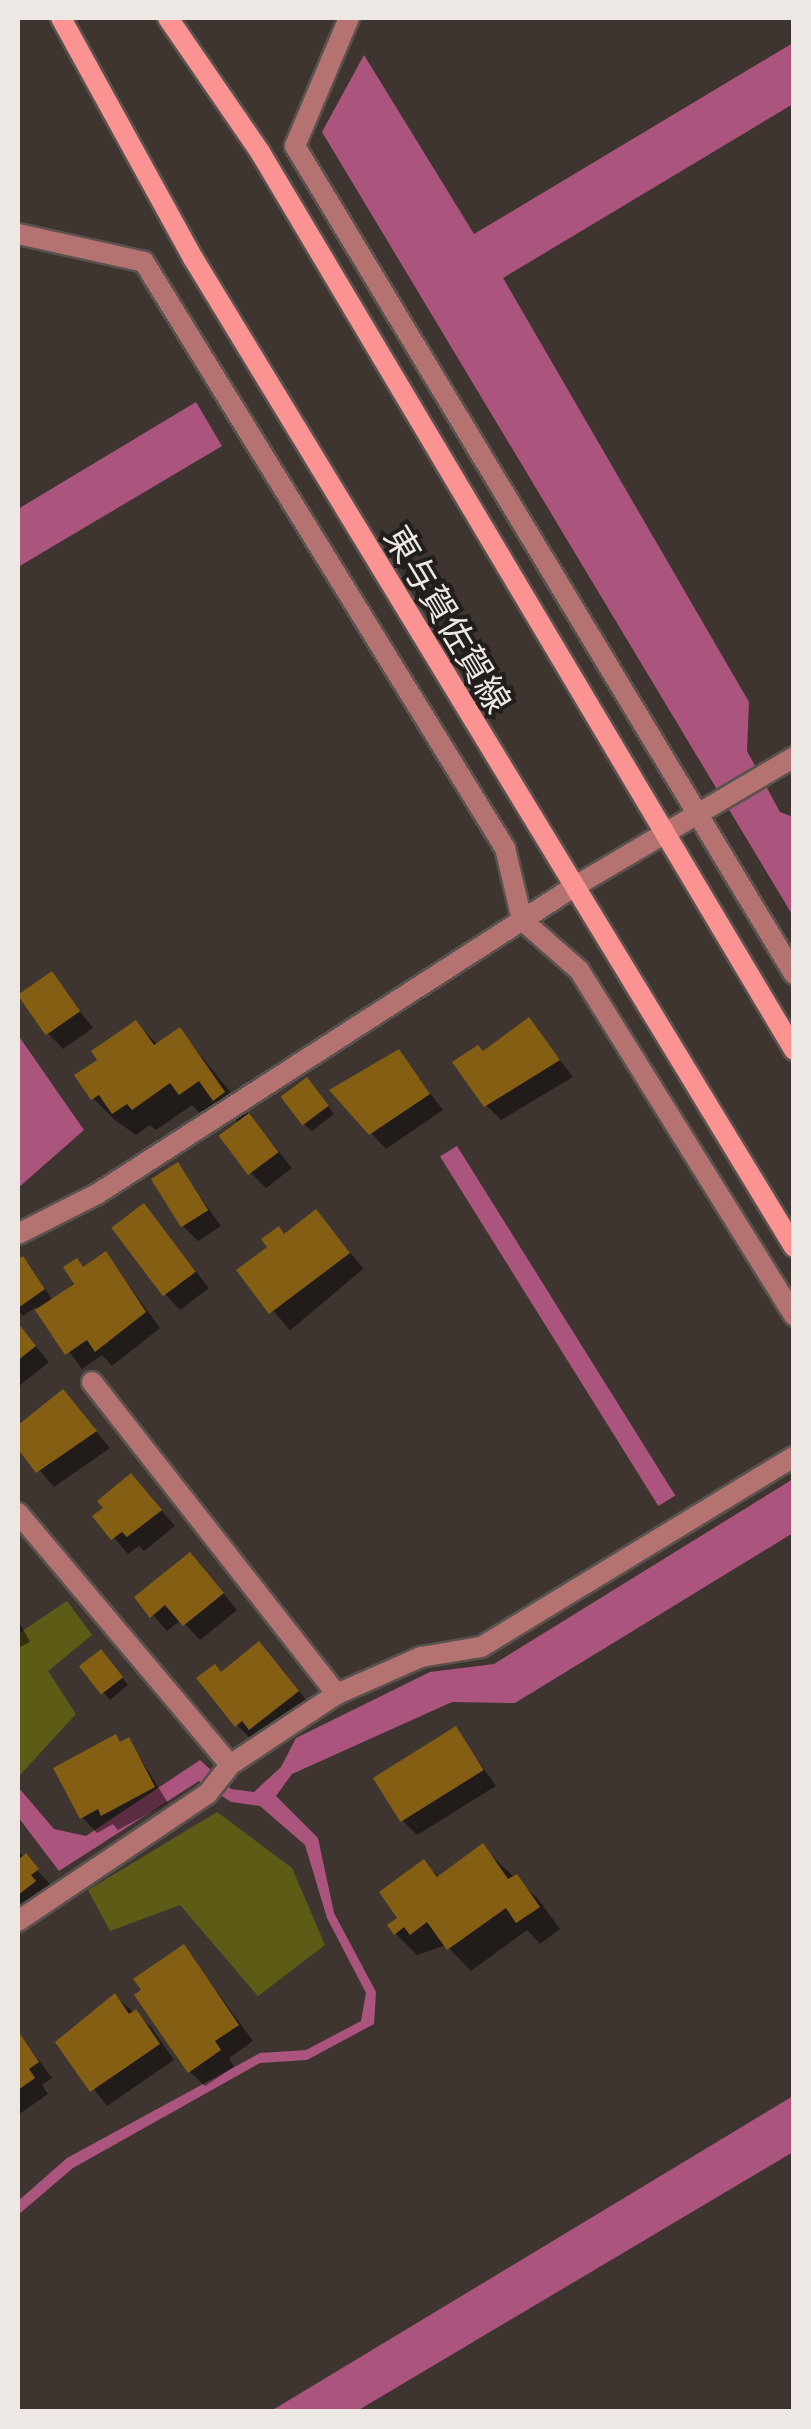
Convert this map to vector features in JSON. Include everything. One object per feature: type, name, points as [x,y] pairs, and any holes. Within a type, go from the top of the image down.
[{"type":"main road","name":"東与賀佐賀線","points":[[60,18],[193,258],[572,888],[794,1247]]},
{"type":"main road","points":[[168,18],[260,152],[794,1050]]},
{"type":"street","points":[[348,18],[295,146],[794,974]]},
{"type":"street","points":[[18,234],[144,262],[505,848],[522,920],[579,970],[794,1316]]},
{"type":"street","points":[[18,1234],[98,1194],[572,888],[794,757]]},
{"type":"street","points":[[92,1382],[337,1694]]},
{"type":"street","points":[[18,1921],[207,1794],[227,1771],[337,1694],[422,1658],[481,1647],[794,1458]]},
{"type":"street","points":[[18,1513],[227,1771]]},
{"type":"shaded area","points":[[793,43],[793,104],[503,278],[749,702],[747,751],[780,812],[793,817],[793,916],[322,132],[364,55],[474,234]]},
{"type":"shaded area","points":[[196,402],[222,446],[18,567],[18,509]]},
{"type":"shaded area","points":[[18,1035],[84,1130],[18,1188],[19,1133]]},
{"type":"shaded area","points":[[457,1146],[675,1495],[658,1506],[440,1157]]},
{"type":"shaded area","points":[[793,1479],[793,1533],[515,1703],[452,1702],[292,1774],[276,1796],[318,1838],[334,1913],[376,1992],[374,2024],[307,2060],[260,2063],[73,2168],[18,2215],[18,2201],[67,2158],[260,2053],[306,2050],[361,2021],[366,1993],[327,1918],[305,1845],[260,1806],[231,1802],[199,1781],[59,1871],[18,1817],[18,1787],[54,1829],[86,1836],[200,1760],[231,1789],[254,1792],[281,1767],[296,1738],[430,1672],[494,1664]]},
{"type":"shaded area","points":[[67,1601],[92,1635],[48,1671],[76,1714],[19,1776],[18,1634]]},
{"type":"shaded area","points":[[217,1812],[292,1868],[325,1945],[258,1996],[180,1905],[110,1931],[88,1890]]},
{"type":"shaded area","points":[[793,2096],[793,2152],[357,2411],[271,2411]]},
{"type":"building","points":[[52,971],[80,1011],[46,1035],[18,995]]},
{"type":"building","points":[[529,1017],[560,1060],[484,1107],[452,1062],[478,1045],[483,1051]]},
{"type":"building","points":[[136,1020],[154,1045],[180,1027],[225,1092],[213,1101],[199,1081],[179,1095],[170,1083],[132,1110],[127,1104],[112,1114],[99,1095],[91,1100],[74,1075],[97,1060],[91,1051]]},
{"type":"building","points":[[399,1049],[430,1094],[369,1135],[329,1090]]},
{"type":"building","points":[[307,1077],[329,1106],[302,1126],[281,1097]]},
{"type":"building","points":[[249,1113],[278,1152],[248,1175],[219,1136]]},
{"type":"building","points":[[178,1162],[208,1210],[181,1227],[151,1179]]},
{"type":"building","points":[[144,1203],[196,1272],[163,1296],[111,1228]]},
{"type":"building","points":[[316,1209],[350,1253],[269,1314],[236,1270],[267,1247],[261,1239],[279,1226],[284,1234]]},
{"type":"building","points":[[106,1251],[146,1312],[95,1352],[87,1340],[65,1355],[35,1310],[74,1284],[63,1267],[77,1258],[83,1267]]},
{"type":"building","points":[[23,1256],[45,1289],[18,1308],[18,1259]]},
{"type":"building","points":[[18,1323],[36,1346],[18,1360]]},
{"type":"building","points":[[63,1389],[97,1431],[36,1473],[18,1449],[18,1425]]},
{"type":"building","points":[[131,1473],[162,1510],[127,1537],[122,1532],[111,1540],[92,1516],[103,1508],[97,1501]]},
{"type":"building","points":[[190,1552],[224,1593],[183,1626],[165,1605],[150,1618],[134,1597]]},
{"type":"building","points":[[259,1641],[299,1691],[249,1730],[242,1721],[235,1727],[196,1678],[215,1664],[221,1672]]},
{"type":"building","points":[[101,1649],[123,1677],[101,1695],[79,1666]]},
{"type":"building","points":[[456,1726],[484,1770],[400,1822],[373,1778]]},
{"type":"building","points":[[116,1734],[120,1742],[129,1737],[155,1787],[101,1816],[98,1809],[80,1819],[53,1768]]},
{"type":"building","points":[[483,1843],[508,1879],[517,1874],[540,1907],[516,1923],[506,1908],[447,1950],[427,1922],[410,1935],[404,1927],[394,1935],[387,1925],[397,1918],[379,1892],[424,1859],[437,1877]]},
{"type":"building","points":[[26,1853],[39,1869],[31,1875],[36,1881],[18,1895],[18,1860]]},
{"type":"building","points":[[184,1944],[239,2025],[215,2041],[221,2050],[188,2073],[134,1995],[141,1990],[133,1979]]},
{"type":"building","points":[[115,1993],[129,2014],[136,2009],[160,2044],[90,2092],[55,2042]]},
{"type":"building","points":[[18,2031],[39,2062],[29,2069],[35,2078],[18,2090]]}]
